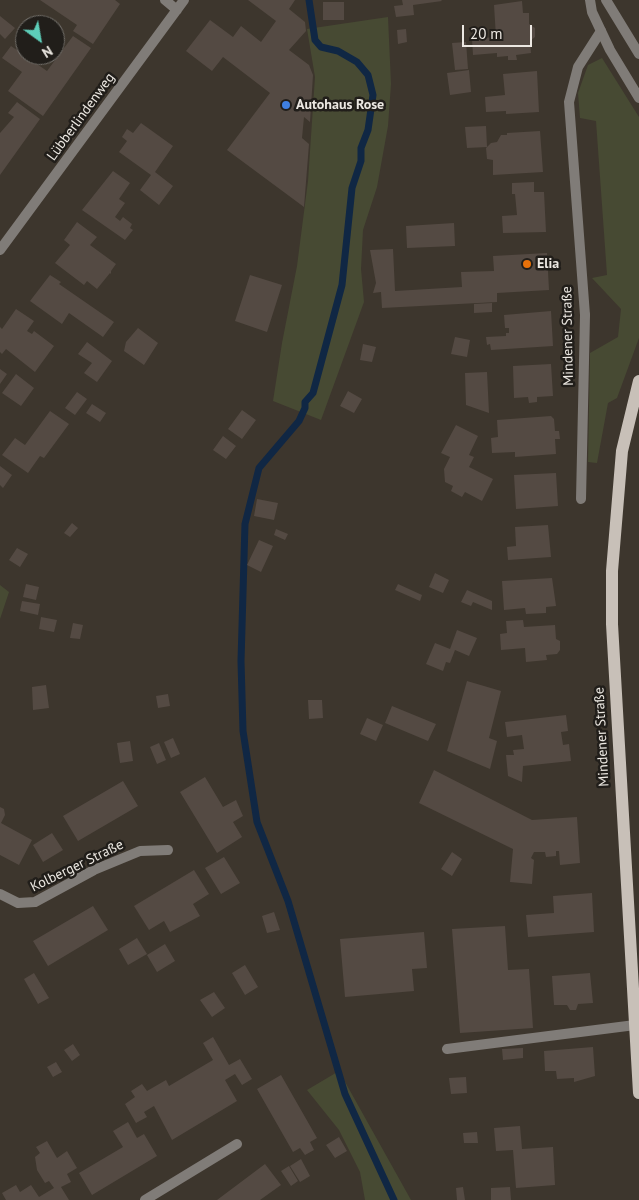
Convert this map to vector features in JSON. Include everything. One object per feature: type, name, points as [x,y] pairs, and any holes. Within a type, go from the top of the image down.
[{"type":"main road","name":"Mindener Straße","points":[[639,381],[622,452],[612,571],[612,624],[639,1094]]},
{"type":"street","points":[[165,0],[177,10]]},
{"type":"street","name":"Lübberlindenweg","points":[[0,250],[184,0]]},
{"type":"street","points":[[590,0],[592,12],[601,31],[639,98]]},
{"type":"street","points":[[606,0],[639,54]]},
{"type":"street","name":"Mindener Straße","points":[[581,499],[584,315],[569,102],[578,68],[601,31]]},
{"type":"street","name":"Kolberger Straße","points":[[0,894],[18,903],[35,902],[94,870],[140,851],[168,850]]},
{"type":"street","points":[[446,1049],[634,1025]]},
{"type":"street","points":[[144,1200],[237,1144]]},
{"type":"green space","points":[[388,17],[391,84],[388,126],[377,187],[363,230],[361,269],[364,302],[321,420],[273,401],[297,266],[308,181],[315,77],[307,29]]},
{"type":"green space","points":[[602,58],[639,117],[639,338],[617,398],[608,403],[597,463],[588,462],[590,353],[618,337],[621,309],[592,278],[607,275],[596,121],[580,118],[578,93],[588,65]]},
{"type":"green space","points":[[0,585],[9,592],[0,619]]},
{"type":"green space","points":[[339,1071],[411,1200],[365,1200],[360,1172],[339,1130],[307,1090]]},
{"type":"building","points":[[40,0],[115,0],[120,4],[93,44],[73,31],[77,25],[65,15]]},
{"type":"building","name":"Autohaus Rose","points":[[248,0],[295,0],[289,9],[305,22],[306,31],[289,50],[309,65],[313,75],[310,122],[304,117],[302,138],[309,144],[304,207],[227,150],[270,93],[223,57],[212,71],[186,51],[210,20],[233,37],[241,26],[261,42],[276,21]]},
{"type":"building","points":[[402,0],[442,1],[413,5],[414,15],[396,17],[394,6],[403,5]]},
{"type":"building","points":[[522,1],[523,13],[529,13],[529,24],[535,28],[535,37],[530,41],[531,53],[516,55],[517,60],[508,60],[508,56],[497,57],[497,53],[473,55],[472,39],[496,37],[494,5]]},
{"type":"building","points":[[323,2],[344,2],[344,20],[323,20]]},
{"type":"building","points":[[0,16],[15,28],[5,39],[0,34]]},
{"type":"building","points":[[406,29],[407,42],[398,44],[397,30]]},
{"type":"building","points":[[73,36],[91,48],[43,116],[8,91],[22,72],[2,58],[11,46],[15,49],[15,65],[38,65],[47,71],[51,65],[65,65],[65,47]]},
{"type":"building","points":[[466,42],[468,69],[455,70],[452,43]]},
{"type":"building","points":[[469,70],[471,92],[450,95],[447,73]]},
{"type":"building","points":[[537,71],[539,112],[506,114],[506,111],[486,112],[485,97],[505,95],[503,74]]},
{"type":"building","points":[[17,102],[40,119],[0,175],[0,133],[14,117],[8,113]]},
{"type":"building","points":[[141,123],[173,146],[155,172],[173,186],[159,205],[140,190],[151,175],[119,152],[127,141],[122,137],[127,129],[133,133]]},
{"type":"building","points":[[486,126],[487,147],[467,148],[465,127]]},
{"type":"building","points":[[540,131],[543,172],[493,175],[493,160],[487,159],[486,148],[491,143],[497,142],[501,135],[507,135],[507,133]]},
{"type":"building","points":[[113,171],[130,183],[119,199],[125,203],[115,217],[120,221],[123,217],[132,224],[130,228],[133,230],[125,240],[82,210]]},
{"type":"building","points":[[534,182],[534,192],[544,192],[546,232],[503,233],[502,216],[517,215],[515,194],[512,194],[512,183]]},
{"type":"building","points":[[77,222],[97,237],[90,245],[116,264],[111,274],[97,289],[87,281],[84,285],[55,263],[70,245],[64,240]]},
{"type":"building","points":[[454,223],[455,246],[407,248],[406,226]]},
{"type":"building","points":[[393,249],[395,291],[462,287],[461,272],[494,271],[493,256],[547,253],[549,290],[497,293],[497,302],[382,308],[381,292],[373,293],[376,283],[370,250]]},
{"type":"building","points":[[50,275],[61,282],[59,284],[114,322],[103,337],[69,313],[62,324],[30,301]]},
{"type":"building","points":[[250,275],[282,285],[267,332],[235,321]]},
{"type":"building","points":[[492,303],[492,312],[474,313],[474,304]]},
{"type":"building","points":[[16,309],[34,321],[27,331],[32,334],[34,331],[54,346],[35,372],[6,349],[2,354],[0,352],[0,327],[2,329]]},
{"type":"building","points":[[551,311],[553,346],[491,350],[490,344],[487,345],[486,337],[506,336],[506,333],[509,333],[509,328],[505,328],[504,315]]},
{"type":"building","points":[[138,328],[158,343],[144,365],[124,351],[126,342]]},
{"type":"building","points":[[455,337],[470,340],[467,357],[451,354]]},
{"type":"building","points":[[87,342],[112,361],[97,382],[84,373],[92,363],[78,354]]},
{"type":"building","points":[[363,344],[376,347],[372,362],[360,360]]},
{"type":"building","points":[[551,364],[553,396],[537,397],[537,402],[529,403],[528,397],[514,398],[513,366]]},
{"type":"building","points":[[0,369],[7,374],[0,384]]},
{"type":"building","points":[[487,372],[489,413],[466,405],[465,373]]},
{"type":"building","points":[[16,374],[34,388],[21,406],[2,393]]},
{"type":"building","points":[[348,391],[362,399],[354,413],[340,406]]},
{"type":"building","points":[[77,392],[87,399],[75,415],[65,408]]},
{"type":"building","points":[[92,404],[106,413],[100,422],[86,413]]},
{"type":"building","points":[[242,410],[256,420],[242,439],[228,429]]},
{"type":"building","points":[[50,411],[69,424],[44,458],[40,456],[28,473],[2,455],[15,438],[25,445]]},
{"type":"building","points":[[551,416],[554,419],[555,431],[559,431],[560,439],[555,439],[556,454],[515,457],[515,452],[492,453],[491,438],[498,437],[497,420]]},
{"type":"building","points":[[456,425],[478,436],[469,455],[474,457],[469,467],[493,479],[482,501],[465,492],[462,497],[451,491],[453,486],[445,482],[444,469],[450,457],[441,453]]},
{"type":"building","points":[[223,436],[236,446],[226,459],[213,450]]},
{"type":"building","points":[[0,466],[12,475],[3,488],[0,485]]},
{"type":"building","points":[[556,473],[558,506],[516,509],[514,475]]},
{"type":"building","points":[[257,499],[278,503],[274,520],[254,516]]},
{"type":"building","points":[[72,523],[78,528],[70,537],[64,533]]},
{"type":"building","points":[[548,525],[551,557],[508,560],[507,547],[516,546],[515,527]]},
{"type":"building","points":[[276,529],[288,534],[285,540],[274,535]]},
{"type":"building","points":[[259,540],[273,546],[261,572],[247,565]]},
{"type":"building","points":[[17,548],[28,554],[20,567],[9,560]]},
{"type":"building","points":[[435,573],[449,580],[443,593],[429,587]]},
{"type":"building","points":[[552,578],[556,606],[546,607],[546,613],[526,614],[525,608],[504,610],[502,581]]},
{"type":"building","points":[[26,584],[39,587],[36,600],[23,597]]},
{"type":"building","points":[[398,584],[422,595],[420,601],[395,590]]},
{"type":"building","points":[[467,590],[492,601],[492,610],[473,602],[471,606],[461,602]]},
{"type":"building","points":[[22,601],[40,604],[38,615],[20,611]]},
{"type":"building","points":[[41,617],[57,620],[54,632],[39,629]]},
{"type":"building","points":[[523,620],[524,627],[555,625],[556,639],[560,641],[560,650],[557,654],[546,655],[547,660],[526,662],[525,648],[501,650],[500,634],[507,633],[506,621]]},
{"type":"building","points":[[73,623],[83,625],[80,639],[70,638]]},
{"type":"building","points":[[457,630],[477,638],[469,656],[455,650],[450,663],[446,662],[443,671],[426,664],[435,643],[450,649]]},
{"type":"building","points":[[467,681],[501,691],[489,738],[497,741],[490,769],[447,751]]},
{"type":"building","points":[[46,685],[49,708],[33,710],[32,687]]},
{"type":"building","points":[[168,694],[170,706],[158,708],[156,696]]},
{"type":"building","points":[[308,700],[322,700],[323,718],[309,719]]},
{"type":"building","points":[[392,706],[436,724],[428,741],[385,723]]},
{"type":"building","points":[[566,715],[568,731],[561,732],[563,745],[569,744],[571,761],[523,766],[522,782],[508,776],[506,755],[514,755],[513,750],[524,749],[522,735],[507,737],[505,722]]},
{"type":"building","points":[[367,718],[383,725],[376,741],[360,734]]},
{"type":"building","points":[[173,738],[180,754],[171,758],[164,742]]},
{"type":"building","points":[[130,741],[133,761],[120,763],[117,743]]},
{"type":"building","points":[[159,743],[166,760],[157,764],[150,747]]},
{"type":"building","points":[[434,770],[532,820],[577,817],[580,863],[560,865],[559,851],[556,851],[556,856],[546,857],[545,852],[534,852],[531,858],[534,860],[532,884],[510,882],[513,849],[419,803]]},
{"type":"building","points":[[205,777],[223,807],[236,800],[243,816],[233,822],[242,837],[217,853],[180,792]]},
{"type":"building","points":[[123,781],[138,806],[78,841],[63,816]]},
{"type":"building","points":[[0,807],[4,809],[5,815],[1,823],[32,840],[19,865],[0,855]]},
{"type":"building","points":[[52,833],[63,850],[43,862],[33,845]]},
{"type":"building","points":[[452,852],[462,859],[452,876],[441,869]]},
{"type":"building","points":[[224,857],[240,883],[221,894],[205,868]]},
{"type":"building","points":[[194,870],[209,894],[193,904],[200,916],[170,932],[164,921],[149,930],[134,906]]},
{"type":"building","points":[[592,893],[594,932],[528,937],[526,915],[554,913],[553,896]]},
{"type":"building","points":[[93,906],[108,930],[48,966],[33,941]]},
{"type":"building","points":[[274,912],[280,930],[267,933],[262,916]]},
{"type":"building","points":[[505,926],[508,970],[529,969],[533,1028],[460,1033],[452,929]]},
{"type":"building","points":[[424,932],[427,968],[412,969],[414,991],[345,997],[340,939]]},
{"type":"building","points":[[137,938],[147,954],[128,965],[119,949]]},
{"type":"building","points":[[165,944],[175,961],[157,972],[147,955]]},
{"type":"building","points":[[245,965],[258,987],[245,995],[232,973]]},
{"type":"building","points":[[34,973],[49,998],[38,1004],[24,979]]},
{"type":"building","points":[[590,973],[593,1003],[578,1004],[576,1010],[570,1010],[567,1005],[554,1005],[552,976]]},
{"type":"building","points":[[214,992],[225,1008],[212,1017],[200,1000]]},
{"type":"building","points":[[213,1037],[229,1065],[240,1059],[252,1079],[242,1085],[235,1074],[225,1080],[237,1101],[172,1140],[154,1106],[144,1112],[147,1117],[136,1123],[125,1104],[135,1097],[131,1091],[142,1084],[147,1091],[166,1080],[169,1086],[213,1060],[203,1043]]},
{"type":"building","points":[[73,1044],[80,1055],[72,1061],[64,1050]]},
{"type":"building","points":[[593,1047],[595,1076],[574,1082],[574,1078],[557,1079],[556,1071],[545,1071],[544,1051]]},
{"type":"building","points":[[523,1048],[523,1058],[503,1060],[502,1049]]},
{"type":"building","points":[[56,1062],[62,1072],[53,1077],[47,1067]]},
{"type":"building","points":[[281,1075],[317,1138],[310,1142],[314,1150],[305,1155],[300,1148],[293,1152],[257,1089]]},
{"type":"building","points":[[466,1077],[467,1093],[451,1094],[449,1078]]},
{"type":"building","points":[[128,1122],[137,1138],[144,1134],[157,1156],[92,1195],[79,1173],[123,1147],[113,1131]]},
{"type":"building","points":[[520,1126],[522,1149],[553,1147],[555,1185],[516,1188],[513,1150],[496,1151],[494,1128]]},
{"type":"building","points":[[477,1132],[478,1143],[464,1143],[463,1133]]},
{"type":"building","points":[[339,1137],[347,1151],[335,1158],[326,1145]]},
{"type":"building","points":[[47,1141],[57,1158],[67,1151],[77,1168],[67,1174],[71,1182],[61,1187],[69,1200],[6,1200],[2,1193],[16,1185],[20,1192],[31,1185],[39,1197],[54,1188],[49,1181],[45,1183],[37,1170],[35,1157],[40,1153],[36,1147]]},
{"type":"building","points":[[301,1159],[310,1176],[300,1182],[290,1166]]},
{"type":"building","points":[[265,1164],[281,1185],[260,1200],[217,1200]]},
{"type":"building","points":[[289,1166],[298,1181],[291,1186],[281,1171]]},
{"type":"building","points":[[463,1187],[465,1200],[457,1200],[456,1188]]},
{"type":"building","points":[[510,1187],[511,1200],[491,1200],[491,1188]]},
{"type":"waterway","points":[[309,0],[315,40],[321,47],[338,51],[357,62],[368,75],[373,95],[368,130],[361,148],[361,161],[352,188],[342,285],[313,393],[305,402],[305,408],[299,421],[259,468],[245,524],[241,661],[243,731],[257,822],[288,901],[345,1094],[394,1200]]},
{"type":"place","name":"Autohaus Rose","points":[[286,105]]},
{"type":"place","name":"Elia","points":[[527,264]]}]
